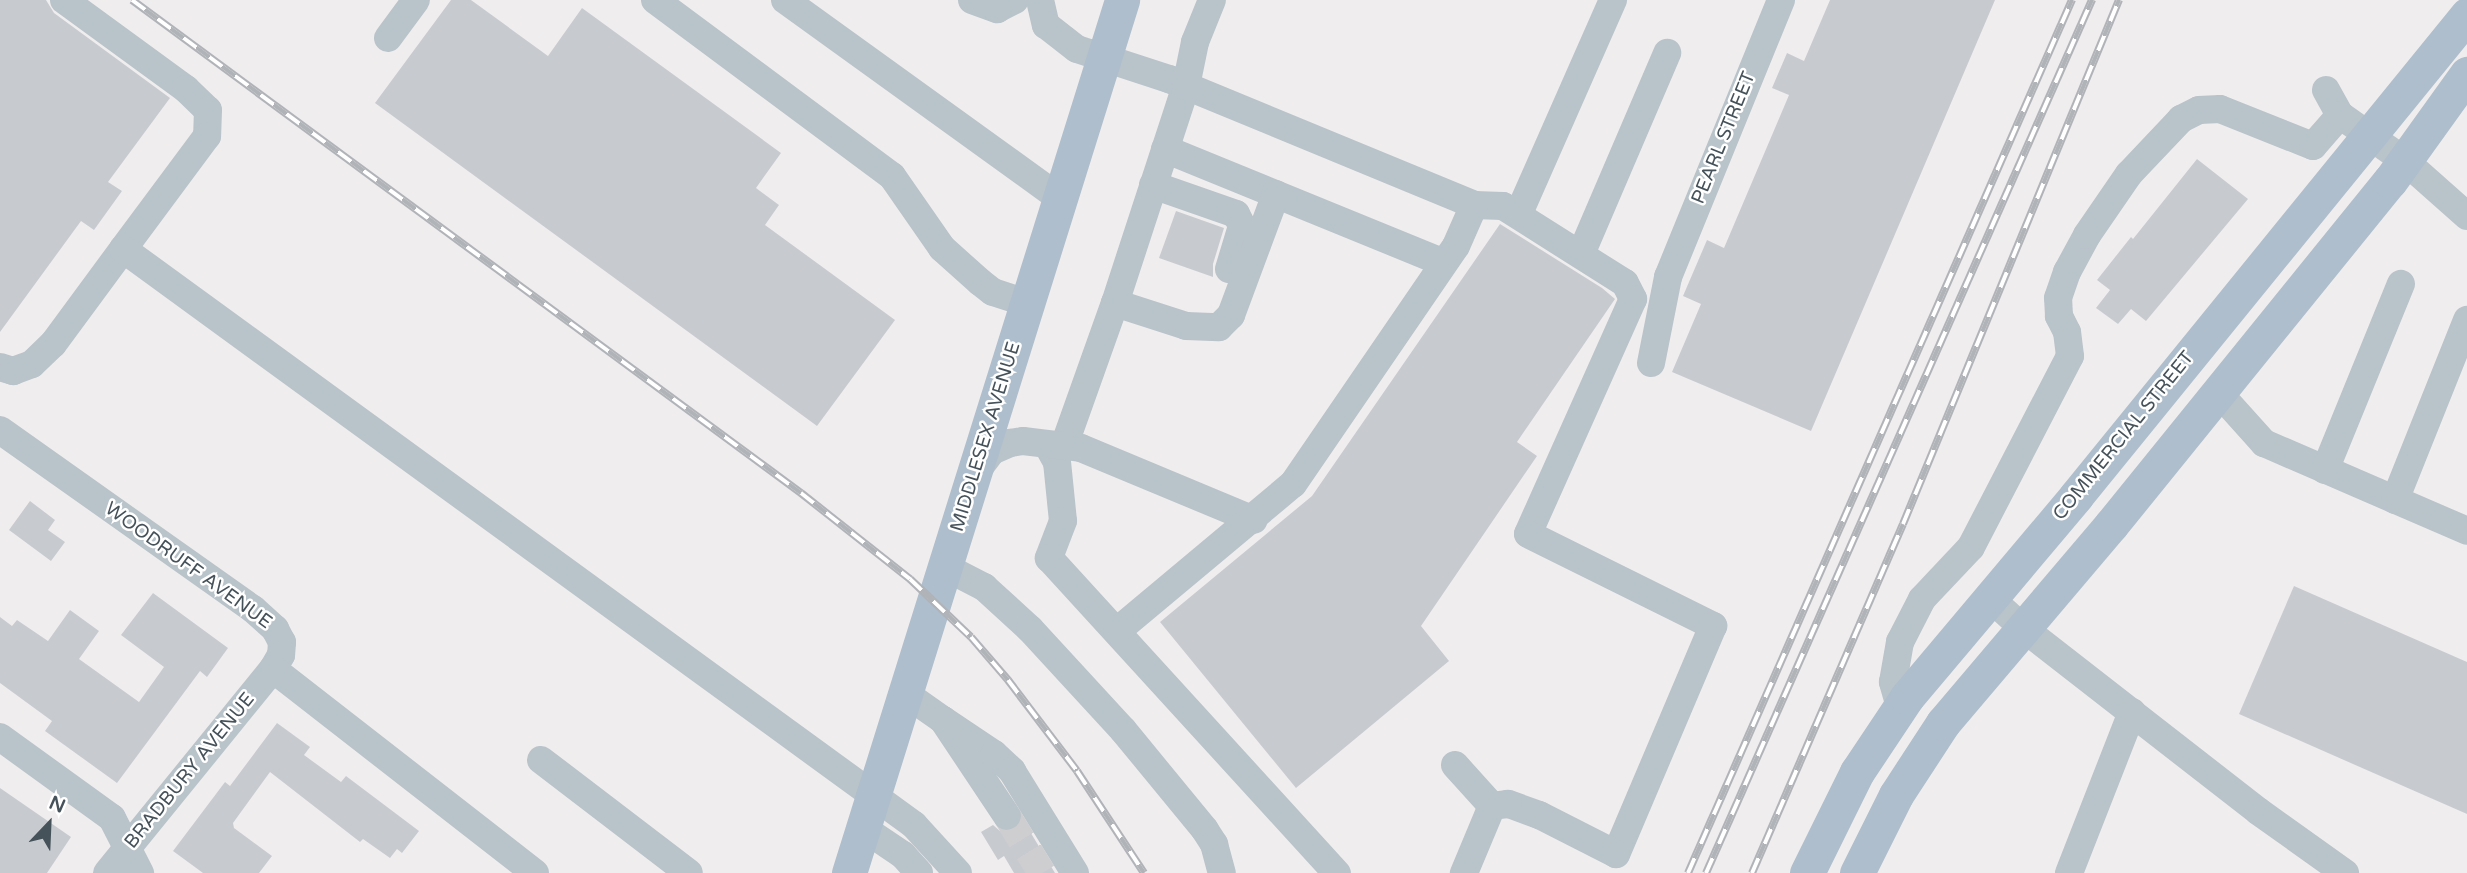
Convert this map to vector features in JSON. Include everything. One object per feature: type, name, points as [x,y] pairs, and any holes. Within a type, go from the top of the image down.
[{"type":"main road","name":"MIDDLESEX AVENUE","points":[[849,873],[947,568],[1060,198],[1090,54],[1122,0]]},
{"type":"main road","name":"COMMERCIAL STREET","points":[[1807,873],[1857,772],[1900,707],[2467,15]]},
{"type":"main road","points":[[1857,873],[1896,795],[1943,723],[2218,392],[2405,160],[2467,74]]},
{"type":"street","points":[[0,368],[13,371],[32,364],[52,344],[207,136],[208,110],[186,89],[64,0]]},
{"type":"street","points":[[388,38],[416,0]]},
{"type":"street","points":[[655,0],[892,176],[942,248],[979,282],[993,292],[1027,303]]},
{"type":"street","points":[[785,0],[1060,198]]},
{"type":"street","points":[[972,0],[997,9],[1015,0]]},
{"type":"street","points":[[1040,0],[1046,25],[1090,54],[1186,86],[1474,205],[1503,206],[1519,213],[1625,283],[1633,299],[1528,534],[1713,626],[1616,854],[1539,815],[1508,804],[1492,806]]},
{"type":"street","points":[[1212,0],[1195,42],[1186,86],[1115,303],[1056,446],[1063,522],[1049,558],[1337,873]]},
{"type":"street","points":[[1519,213],[1613,0]]},
{"type":"street","name":"PEARL STREET","points":[[1651,363],[1668,276],[1781,0]]},
{"type":"street","points":[[1581,254],[1667,53]]},
{"type":"street","points":[[2326,90],[2340,115],[2405,160],[2467,216]]},
{"type":"street","points":[[1900,707],[1893,682],[1900,642],[1922,599],[1970,547],[2070,356],[2067,332],[2059,316],[2058,298],[2067,272],[2087,234],[2129,174],[2181,120],[2199,110],[2220,109],[2313,146],[2340,115]]},
{"type":"street","points":[[1165,149],[1444,263]]},
{"type":"street","points":[[1153,185],[1223,209],[1241,220],[1242,226],[1217,304],[1208,315],[1186,326]]},
{"type":"street","points":[[1115,303],[1186,326],[1219,327],[1228,319],[1276,194]]},
{"type":"street","points":[[1116,631],[1254,520],[1293,484],[1312,461],[1456,246],[1474,205]]},
{"type":"street","points":[[122,249],[867,812],[919,873]]},
{"type":"street","points":[[2325,470],[2401,284]]},
{"type":"street","points":[[2395,500],[2467,320]]},
{"type":"street","points":[[2218,392],[2264,443],[2467,531]]},
{"type":"street","name":"WOODRUFF AVENUE","points":[[0,430],[253,609],[275,629],[282,642],[281,655],[273,669]]},
{"type":"street","points":[[976,472],[985,458],[1001,445],[1023,441],[1081,448],[1254,520]]},
{"type":"street","points":[[947,568],[984,587],[1030,629],[1123,730],[1205,830],[1213,844],[1222,873]]},
{"type":"street","points":[[1990,598],[2024,628],[2258,811],[2345,873]]},
{"type":"street","points":[[273,669],[535,873]]},
{"type":"street","name":"BRADBURY AVENUE","points":[[107,873],[273,669]]},
{"type":"street","points":[[906,694],[994,754],[1012,771],[1075,873]]},
{"type":"street","points":[[2069,873],[2132,712]]},
{"type":"street","points":[[943,720],[1007,816]]},
{"type":"street","points":[[0,737],[112,818],[140,873]]},
{"type":"street","points":[[541,760],[689,873]]},
{"type":"street","points":[[1455,765],[1492,806]]},
{"type":"street","points":[[1464,873],[1492,806]]},
{"type":"street","points":[[867,812],[914,825],[958,873]]},
{"type":"building","points":[[0,0],[46,0],[54,13],[170,98],[108,182],[122,191],[94,230],[81,221],[0,332]]},
{"type":"building","points":[[451,0],[471,0],[548,56],[582,8],[781,153],[756,188],[779,205],[765,225],[895,320],[817,426],[375,103]]},
{"type":"building","points":[[1830,0],[1995,0],[1811,431],[1672,372],[1701,304],[1683,296],[1707,240],[1724,248],[1789,95],[1772,88],[1787,53],[1804,61]]},
{"type":"building","points":[[2197,159],[2248,199],[2146,321],[2131,309],[2118,324],[2096,308],[2110,290],[2097,280]]},
{"type":"building","points":[[1176,211],[1224,228],[1213,264],[1213,277],[1159,258]]},
{"type":"building","points":[[1500,224],[1602,288],[1615,299],[1517,442],[1537,456],[1421,626],[1449,661],[1296,788],[1160,622],[1312,496]]},
{"type":"building","points":[[30,501],[55,520],[48,530],[65,542],[51,561],[9,530]]},
{"type":"building","points":[[2294,586],[2467,662],[2467,814],[2239,714]]},
{"type":"building","points":[[153,593],[228,648],[207,677],[200,671],[117,783],[45,731],[52,721],[0,683],[0,617],[12,626],[17,620],[48,641],[70,610],[99,631],[79,659],[139,702],[164,667],[121,635]]},
{"type":"building","points":[[277,723],[310,747],[304,755],[341,782],[346,776],[419,831],[402,853],[397,849],[390,858],[363,839],[360,842],[270,772],[233,823],[234,828],[272,856],[259,873],[203,873],[173,851],[225,782],[230,786]]},
{"type":"building","points":[[0,788],[71,837],[47,873],[0,873]]},
{"type":"building","points":[[1023,820],[1055,873],[1014,873],[1004,856],[998,860],[981,832],[993,825],[1000,831],[1009,832],[1017,829]]},
{"type":"tunnel","points":[[1007,816],[1042,873]]},
{"type":"railway","points":[[132,0],[801,493],[910,579],[971,637],[1008,680],[1077,771],[1144,873]]},
{"type":"railway","points":[[1688,873],[2072,0]]},
{"type":"railway","points":[[1706,873],[2092,0]]},
{"type":"railway","points":[[1752,873],[1903,524],[2119,0]]}]
